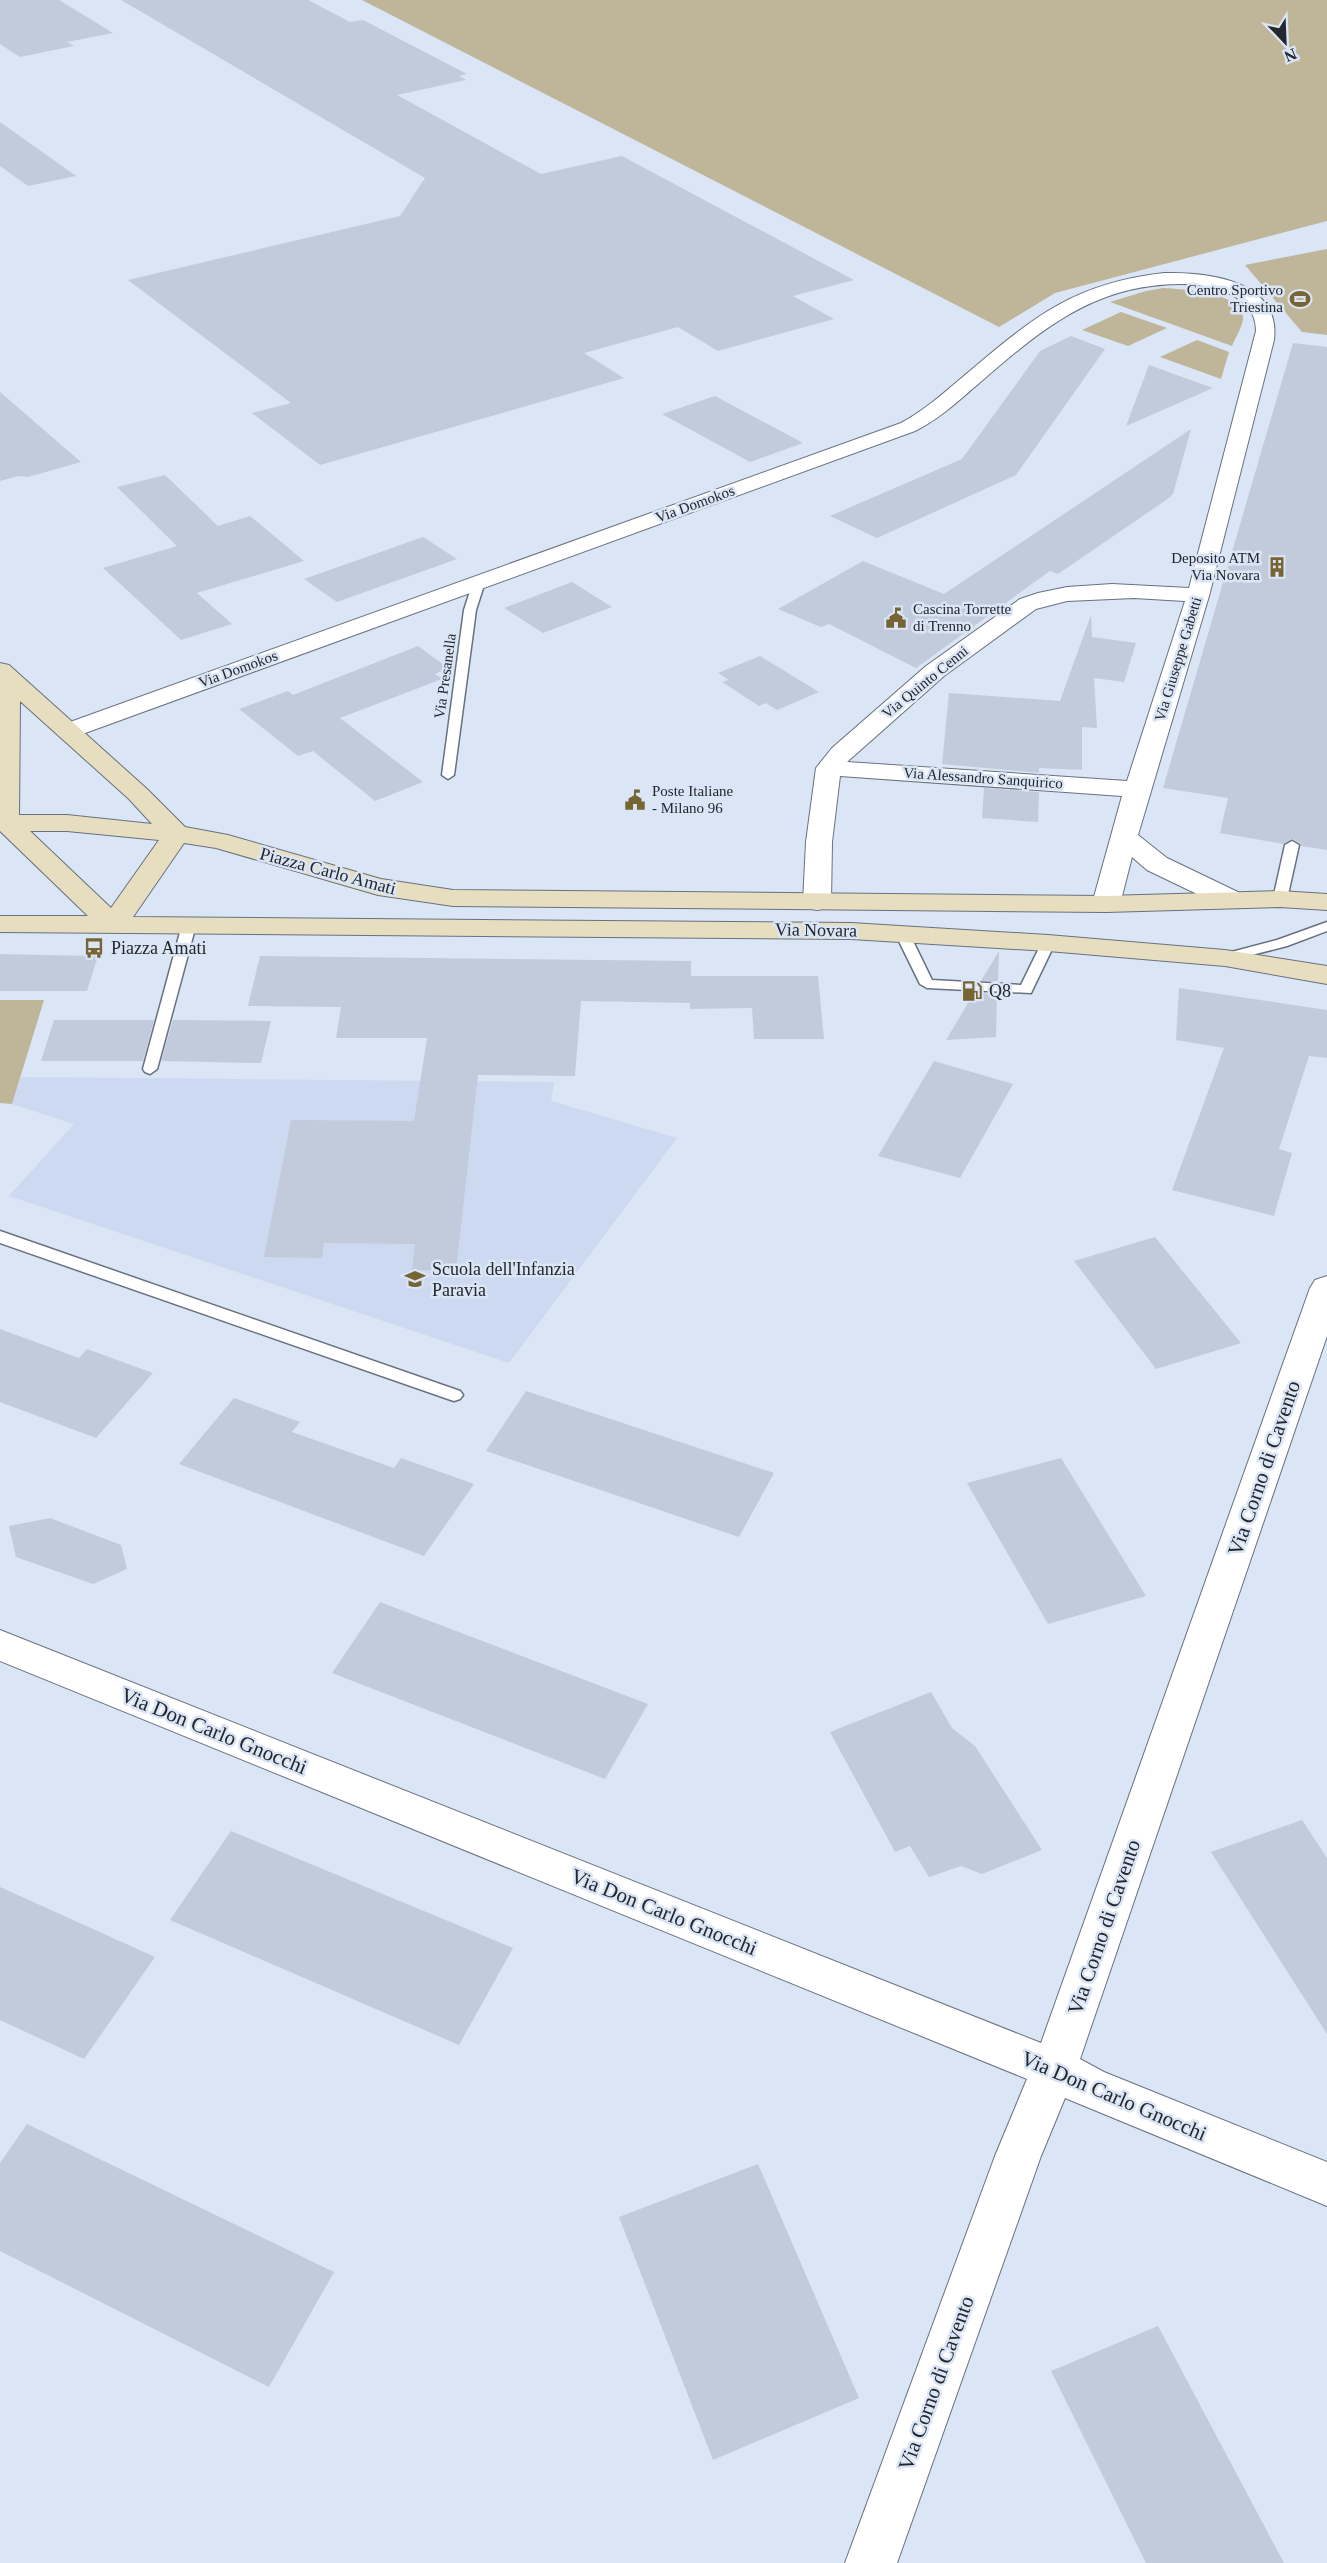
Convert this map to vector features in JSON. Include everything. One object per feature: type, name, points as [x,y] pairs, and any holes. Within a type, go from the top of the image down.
[{"type":"street","name":"Via Domokos","points":[[68,731],[915,423],[933,412],[1041,321],[1071,303],[1101,292],[1153,279],[1173,278],[1220,284],[1245,294],[1261,309],[1267,325],[1264,340]]},
{"type":"street","name":"Via Giuseppe Gabetti","points":[[1106,904],[1137,789],[1198,596],[1264,340]]},
{"type":"street","name":"Via Quinto Cenni","points":[[829,768],[841,753],[926,678],[1028,604],[1057,595],[1080,592],[1167,593],[1198,596]]},
{"type":"street","points":[[3,674],[138,794],[177,834],[113,925]]},
{"type":"street","points":[[3,674],[3,822],[113,925]]},
{"type":"street","points":[[817,902],[816,878],[821,821],[829,768]]},
{"type":"street","name":"Via Alessandro Sanquirico","points":[[829,768],[1137,789]]},
{"type":"street","name":"Piazza Carlo Amati","points":[[3,822],[67,823],[177,834],[219,841],[393,891],[480,899]]},
{"type":"street","points":[[1124,837],[1157,864],[1232,900]]},
{"type":"street","name":"Via Novara","points":[[480,899],[1106,904],[1280,899],[1327,902]]},
{"type":"street","points":[[0,924],[189,925]]},
{"type":"street","name":"Via Novara","points":[[189,925],[779,929],[902,933],[1226,958],[1327,975]]},
{"type":"street","name":"Via Corno di Cavento","points":[[871,2563],[1018,2156],[1054,2069],[1327,1288]]},
{"type":"street","name":"Via Don Carlo Gnocchi","points":[[0,1645],[1054,2069],[1088,2087],[1327,2184]]},
{"type":"lane","name":"Via Presanella","points":[[448,775],[470,610],[479,582]]},
{"type":"lane","points":[[1280,899],[1292,845]]},
{"type":"lane","points":[[150,1069],[189,925]]},
{"type":"lane","points":[[1226,958],[1282,943],[1327,926]]},
{"type":"lane","points":[[902,933],[927,984],[1026,990],[1048,943]]},
{"type":"lane","points":[[0,1237],[454,1395]]},
{"type":"shaded area","points":[[362,0],[1327,0],[1327,221],[1055,293],[999,327]]},
{"type":"shaded area","name":"Centro Sportivo Triestina","points":[[1327,249],[1327,335],[1302,332],[1245,265]]},
{"type":"shaded area","points":[[1163,288],[1210,294],[1234,303],[1241,310],[1243,319],[1232,346],[1110,302]]},
{"type":"shaded area","points":[[1121,312],[1167,328],[1128,346],[1082,330]]},
{"type":"shaded area","points":[[1197,340],[1229,352],[1221,379],[1160,357]]},
{"type":"shaded area","points":[[0,1000],[44,1000],[12,1104],[0,1103]]},
{"type":"shaded area","name":"Scuola dell'Infanzia Paravia","points":[[21,1077],[554,1082],[551,1101],[677,1138],[509,1363],[9,1196],[74,1124],[12,1104]]},
{"type":"building","points":[[0,0],[59,0],[113,33],[67,42],[74,46],[20,57],[0,44]]},
{"type":"building","points":[[121,0],[308,0],[350,22],[363,20],[467,74],[459,76],[466,80],[397,95],[541,174],[622,156],[854,280],[793,296],[834,319],[718,351],[678,327],[584,353],[624,378],[320,465],[252,413],[291,403],[128,280],[400,216],[425,178]]},
{"type":"building","points":[[0,122],[76,176],[28,186],[0,166]]},
{"type":"building","points":[[1071,336],[1105,349],[1016,475],[877,538],[830,516],[962,459],[1040,351]]},
{"type":"building","name":"Deposito ATM Via Novara","points":[[1293,343],[1327,347],[1327,850],[1301,846],[1293,839],[1283,844],[1220,833],[1228,798],[1163,788]]},
{"type":"building","points":[[1149,365],[1213,388],[1126,426]]},
{"type":"building","points":[[0,392],[81,462],[28,477],[18,476],[0,481]]},
{"type":"building","points":[[715,396],[803,443],[750,462],[662,414]]},
{"type":"building","points":[[1191,429],[1173,494],[1169,498],[1058,574],[1050,571],[916,668],[829,624],[821,627],[778,609],[863,561],[944,594]]},
{"type":"building","points":[[165,475],[218,526],[250,516],[304,561],[197,593],[232,624],[181,640],[103,568],[177,546],[117,487]]},
{"type":"building","points":[[423,537],[457,559],[337,602],[304,579]]},
{"type":"building","points":[[572,582],[612,607],[543,633],[504,608]]},
{"type":"building","points":[[1091,615],[1092,637],[1136,643],[1124,682],[1094,678],[1097,728],[1082,727],[1082,770],[1039,768],[1039,773],[942,764],[949,693],[1060,701]]},
{"type":"building","points":[[418,646],[448,668],[435,674],[442,679],[340,718],[423,782],[375,801],[313,751],[298,756],[239,709],[288,691],[293,695]]},
{"type":"building","points":[[760,656],[819,692],[777,710],[766,703],[759,706],[722,682],[729,680],[718,673]]},
{"type":"building","points":[[984,788],[1039,792],[1038,822],[982,818]]},
{"type":"building","points":[[999,951],[998,981],[981,981]]},
{"type":"building","points":[[0,954],[98,956],[87,991],[0,991]]},
{"type":"building","points":[[260,956],[691,961],[691,976],[818,976],[824,1039],[754,1039],[752,1008],[690,1009],[690,1003],[581,1001],[575,1076],[478,1075],[456,1270],[412,1270],[415,1244],[324,1243],[322,1258],[264,1257],[291,1120],[414,1121],[427,1038],[336,1038],[341,1007],[248,1006]]},
{"type":"building","points":[[1179,988],[1327,1010],[1327,1058],[1309,1056],[1279,1149],[1292,1153],[1274,1216],[1172,1190],[1224,1048],[1176,1040]]},
{"type":"building","points":[[974,993],[997,994],[996,1037],[946,1040]]},
{"type":"building","points":[[54,1020],[154,1020],[143,1061],[41,1061]]},
{"type":"building","points":[[173,1020],[271,1021],[261,1063],[161,1061]]},
{"type":"building","points":[[934,1061],[1013,1084],[960,1178],[878,1156]]},
{"type":"building","points":[[1155,1237],[1241,1343],[1156,1369],[1074,1261]]},
{"type":"building","points":[[0,1329],[79,1358],[87,1349],[153,1373],[96,1438],[0,1402]]},
{"type":"building","points":[[526,1391],[774,1473],[739,1537],[486,1451]]},
{"type":"building","points":[[234,1398],[300,1422],[292,1432],[394,1468],[401,1458],[474,1484],[424,1556],[179,1464]]},
{"type":"building","points":[[1061,1458],[1146,1596],[1048,1624],[967,1483]]},
{"type":"building","points":[[50,1518],[121,1545],[127,1569],[93,1584],[16,1557],[9,1526]]},
{"type":"building","points":[[380,1602],[648,1704],[605,1779],[332,1673]]},
{"type":"building","points":[[931,1692],[952,1728],[975,1746],[1042,1850],[982,1874],[961,1866],[929,1877],[910,1846],[895,1852],[830,1732]]},
{"type":"building","points":[[1302,1820],[1327,1858],[1327,2034],[1211,1852]]},
{"type":"building","points":[[231,1831],[513,1948],[459,2045],[170,1920]]},
{"type":"building","points":[[0,1887],[155,1957],[84,2059],[0,2020]]},
{"type":"building","points":[[27,2124],[334,2272],[269,2387],[0,2251],[0,2163]]},
{"type":"building","points":[[758,2164],[859,2398],[713,2460],[619,2217]]},
{"type":"building","points":[[1158,2326],[1284,2563],[1146,2563],[1051,2371]]},
{"type":"place","name":"Centro Sportivo Triestina","points":[[1300,299]]},
{"type":"place","name":"Deposito ATM Via Novara","points":[[1277,567]]},
{"type":"place","name":"Cascina Torrette di Trenno","points":[[896,618]]},
{"type":"place","name":"Poste Italiane - Milano 96","points":[[635,800]]},
{"type":"place","name":"Piazza Amati","points":[[94,948]]},
{"type":"place","name":"Q8","points":[[972,991]]},
{"type":"place","name":"Scuola dell'Infanzia Paravia","points":[[415,1279]]}]
